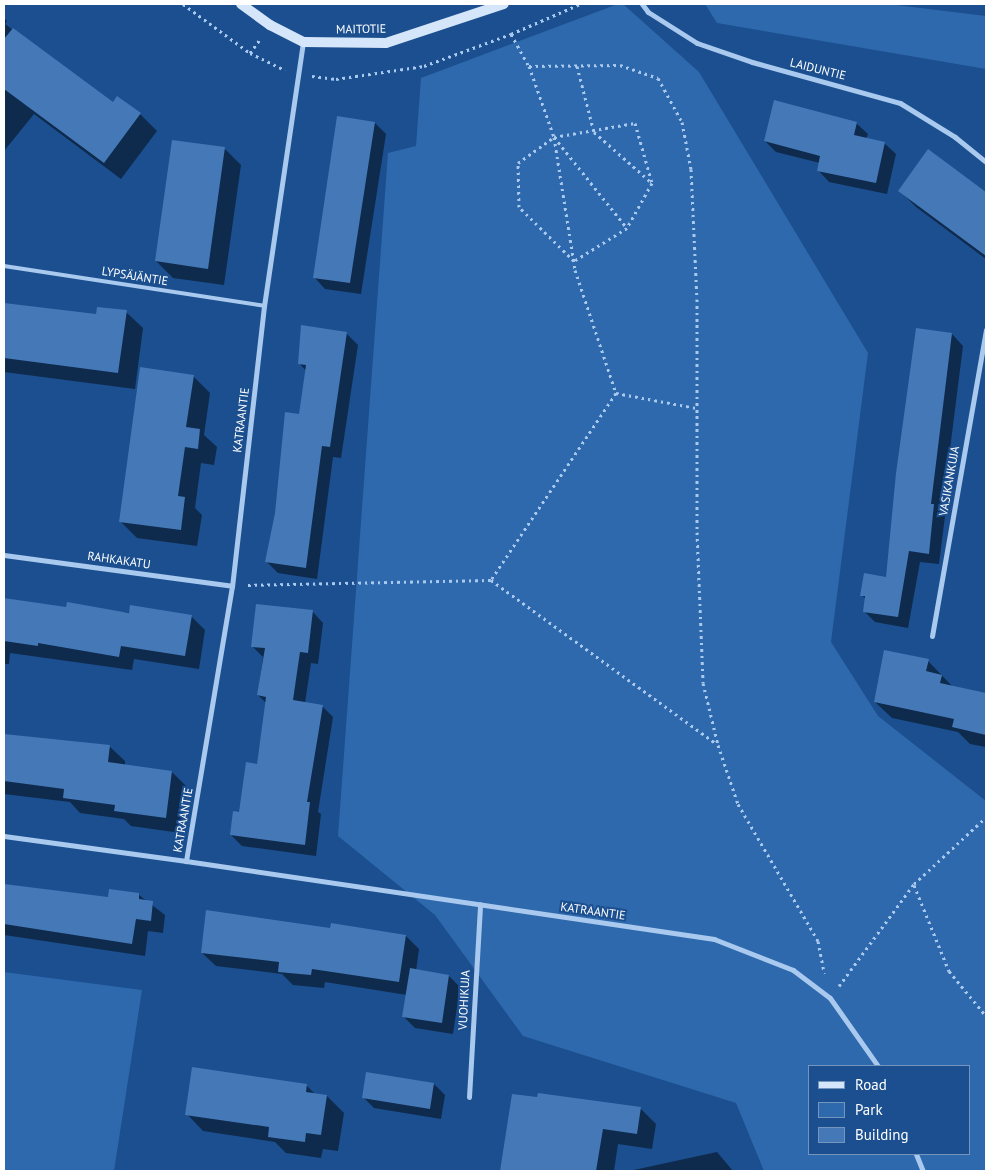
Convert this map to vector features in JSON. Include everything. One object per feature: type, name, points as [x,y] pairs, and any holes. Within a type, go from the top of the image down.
[{"type":"street","name":"MAITOTIE","points":[[241,4],[270,26],[304,42],[386,44],[504,4]]},
{"type":"street","name":"LAIDUNTIE","points":[[642,4],[648,12],[697,43],[752,62],[842,84],[900,103],[955,136],[986,162]]},
{"type":"street","name":"KATRAANTIE","points":[[304,42],[264,306],[232,586],[186,861],[714,939],[793,970],[830,998],[877,1065]]},
{"type":"street","name":"VASIKANKUJA","points":[[932,636],[986,330]]},
{"type":"street","name":"RAHKAKATU","points":[[4,555],[232,586]]},
{"type":"street","points":[[4,836],[186,861]]},
{"type":"street","name":"VUOHIKUJA","points":[[469,1097],[480,904]]},
{"type":"street","points":[[916,1155],[923,1171]]},
{"type":"lane","name":"LYPSÄJÄNTIE","points":[[4,266],[264,306]]},
{"type":"path","points":[[511,34],[529,66],[554,136],[574,261],[616,393]]},
{"type":"path","points":[[529,66],[620,65],[658,78],[682,122],[692,189],[697,299],[696,408],[703,683],[718,744],[738,804],[818,941],[830,998]]},
{"type":"path","points":[[577,66],[594,132],[652,183]]},
{"type":"path","points":[[635,123],[652,183],[626,228],[574,261],[519,207],[518,163],[554,136],[594,132],[635,123]]},
{"type":"path","points":[[554,136],[626,228]]},
{"type":"path","points":[[616,393],[696,408]]},
{"type":"path","points":[[491,580],[616,393]]},
{"type":"path","points":[[232,586],[491,580],[718,744]]},
{"type":"path","points":[[830,998],[914,884],[986,817]]},
{"type":"path","points":[[914,884],[949,971],[986,1016]]},
{"type":"green space","points":[[618,4],[623,4],[699,72],[868,353],[831,642],[878,716],[986,801],[986,1171],[764,1171],[736,1103],[523,1036],[435,915],[338,836],[388,153],[416,146],[421,78]]},
{"type":"green space","points":[[705,4],[888,4],[986,16],[986,69],[717,23]]},
{"type":"green space","points":[[4,972],[142,990],[114,1171],[4,1171]]},
{"type":"building","points":[[13,28],[113,102],[117,96],[141,113],[104,163],[4,89],[4,39]]},
{"type":"building","points":[[774,100],[857,122],[854,135],[885,142],[876,183],[817,171],[820,156],[764,141]]},
{"type":"building","points":[[337,116],[375,122],[350,283],[313,278]]},
{"type":"building","points":[[172,140],[225,147],[208,269],[155,261]]},
{"type":"building","points":[[928,149],[986,192],[986,256],[898,191]]},
{"type":"building","points":[[4,303],[96,314],[97,307],[127,310],[118,373],[4,358]]},
{"type":"building","points":[[301,325],[347,332],[330,447],[322,446],[306,568],[265,562],[275,513],[285,412],[299,414],[306,365],[298,364]]},
{"type":"building","points":[[916,328],[952,333],[931,504],[934,504],[929,554],[909,551],[898,617],[863,612],[865,596],[860,596],[864,573],[886,577],[896,473]]},
{"type":"building","points":[[140,367],[194,375],[186,427],[200,429],[198,449],[185,447],[178,496],[185,497],[181,530],[119,522]]},
{"type":"building","points":[[4,598],[66,607],[67,602],[129,613],[130,605],[192,615],[185,656],[121,646],[119,657],[38,643],[38,646],[4,641]]},
{"type":"building","points":[[256,604],[313,610],[308,653],[300,652],[293,700],[323,705],[307,802],[310,802],[305,845],[230,835],[233,811],[239,812],[246,762],[257,764],[266,697],[257,695],[265,648],[251,647]]},
{"type":"building","points":[[884,650],[929,659],[926,671],[942,675],[940,683],[986,693],[986,735],[952,727],[954,719],[874,702]]},
{"type":"building","points":[[4,734],[110,745],[108,762],[172,771],[166,818],[114,811],[115,805],[63,798],[64,789],[4,781]]},
{"type":"building","points":[[4,884],[108,897],[109,889],[139,893],[139,899],[153,901],[151,921],[136,919],[132,944],[4,924]]},
{"type":"building","points":[[206,910],[330,928],[331,923],[406,935],[399,982],[312,969],[311,975],[278,972],[279,962],[201,953]]},
{"type":"building","points":[[410,968],[449,975],[442,1023],[402,1017]]},
{"type":"building","points":[[192,1067],[307,1084],[306,1092],[327,1095],[321,1135],[306,1133],[305,1142],[268,1137],[269,1127],[185,1115]]},
{"type":"building","points":[[366,1072],[434,1083],[430,1109],[362,1098]]},
{"type":"building","points":[[538,1093],[641,1107],[637,1134],[603,1129],[596,1171],[500,1171],[512,1094],[537,1097]]}]
